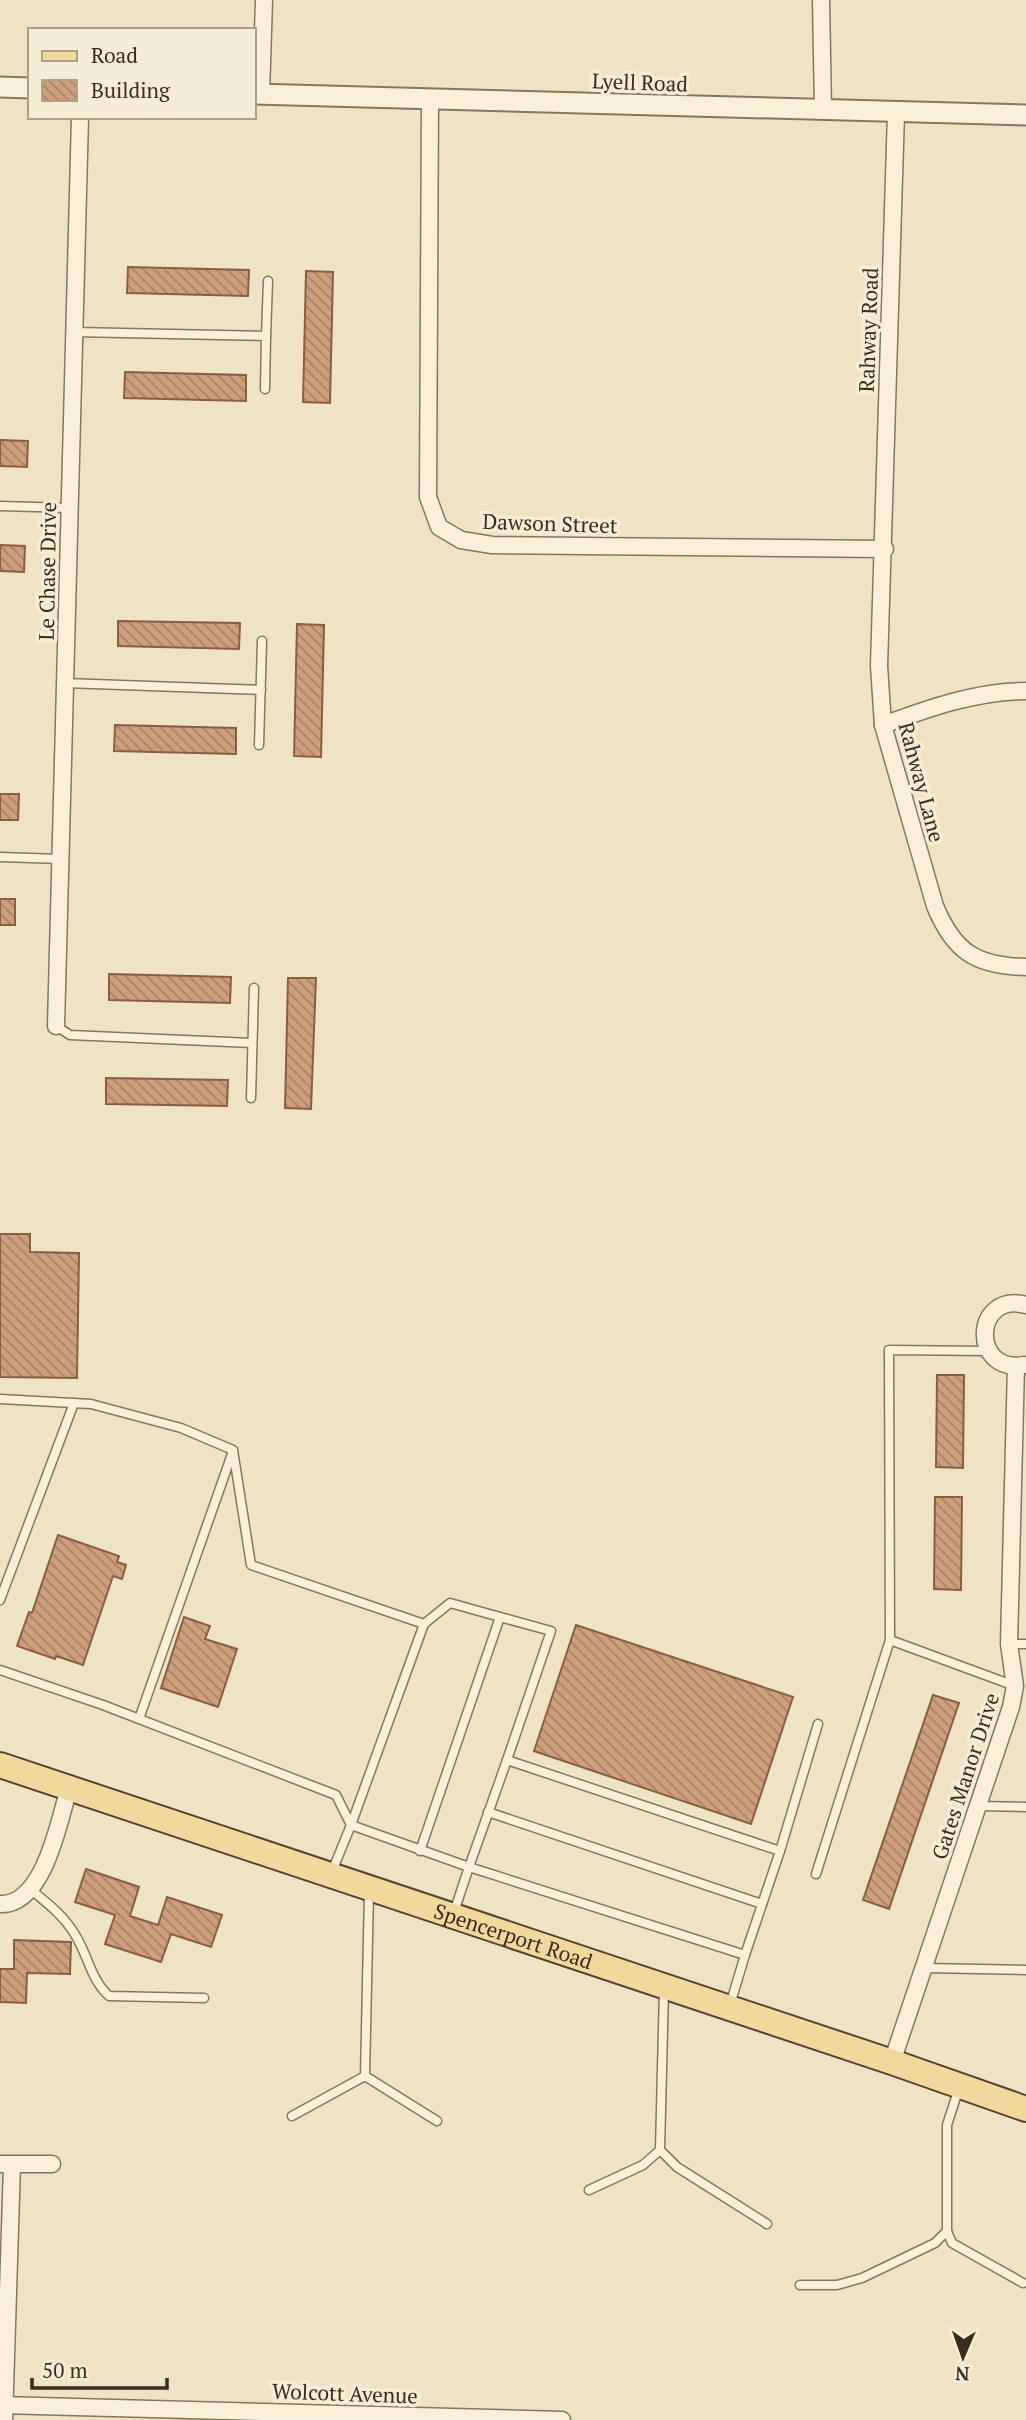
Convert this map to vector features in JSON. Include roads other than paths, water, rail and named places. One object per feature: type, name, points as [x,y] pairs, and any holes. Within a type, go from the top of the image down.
[{"type":"main road","name":"Spencerport Road","points":[[0,1765],[1026,2109]]},
{"type":"street","points":[[257,94],[264,0]]},
{"type":"street","points":[[821,0],[823,110]]},
{"type":"street","points":[[0,87],[28,88]]},
{"type":"street","name":"Lyell Road","points":[[257,94],[1026,115]]},
{"type":"street","name":"Dawson Street","points":[[430,99],[428,497],[439,527],[461,540],[492,545],[884,549]]},
{"type":"street","name":"Rahway Road","points":[[884,549],[896,112]]},
{"type":"street","name":"Le Chase Drive","points":[[57,1026],[80,119]]},
{"type":"street","name":"Rahway Lane","points":[[884,549],[879,666],[883,725],[935,906],[943,925],[968,955],[987,963],[1026,967]]},
{"type":"street","points":[[883,725],[967,698],[1026,691]]},
{"type":"street","points":[[989,1352],[984,1341],[984,1330],[994,1311],[1013,1303],[1026,1305]]},
{"type":"street","name":"Gates Manor Drive","points":[[891,2062],[1012,1707],[1016,1686],[1009,1644],[1020,1477],[1021,1365],[1005,1364],[989,1352]]},
{"type":"street","points":[[0,1904],[8,1904],[30,1889],[46,1867],[69,1788]]},
{"type":"street","points":[[3,2410],[6,2164],[52,2164]]},
{"type":"street","name":"Wolcott Avenue","points":[[3,2410],[562,2420]]},
{"type":"lane","points":[[265,388],[268,281]]},
{"type":"lane","points":[[74,332],[266,337]]},
{"type":"lane","points":[[0,506],[70,508]]},
{"type":"lane","points":[[259,745],[262,641]]},
{"type":"lane","points":[[65,683],[261,690]]},
{"type":"lane","points":[[0,857],[61,859]]},
{"type":"lane","points":[[251,1098],[254,988]]},
{"type":"lane","points":[[57,1026],[70,1035],[252,1043]]},
{"type":"lane","points":[[816,1874],[890,1640],[889,1350],[989,1352]]},
{"type":"lane","points":[[0,1399],[91,1404],[181,1428],[233,1450]]},
{"type":"lane","points":[[0,1600],[74,1403]]},
{"type":"lane","points":[[233,1450],[251,1565],[424,1624]]},
{"type":"lane","points":[[139,1719],[233,1450]]},
{"type":"lane","points":[[330,1876],[424,1624],[450,1603],[551,1631],[452,1916]]},
{"type":"lane","points":[[420,1851],[500,1616]]},
{"type":"lane","points":[[890,1640],[1016,1686]]},
{"type":"lane","points":[[1009,1644],[1026,1644]]},
{"type":"lane","points":[[0,1670],[139,1719],[336,1794],[351,1825],[420,1851],[745,1955]]},
{"type":"lane","points":[[729,2008],[818,1724]]},
{"type":"lane","points":[[507,1760],[780,1851]]},
{"type":"lane","points":[[979,1806],[1026,1807]]},
{"type":"lane","points":[[488,1812],[762,1904]]},
{"type":"lane","points":[[30,1889],[56,1911],[75,1933],[99,1987],[109,1996],[204,1998]]},
{"type":"lane","points":[[365,2076],[369,1889]]},
{"type":"lane","points":[[925,1968],[1026,1970]]},
{"type":"lane","points":[[664,1986],[660,2150],[677,2167],[767,2224]]},
{"type":"lane","points":[[292,2116],[365,2076]]},
{"type":"lane","points":[[365,2076],[437,2121]]},
{"type":"lane","points":[[959,2086],[947,2124],[947,2231],[952,2243],[1023,2283]]},
{"type":"lane","points":[[589,2190],[643,2165],[660,2150]]},
{"type":"lane","points":[[800,2285],[837,2285],[862,2277],[935,2243],[947,2231]]}]
